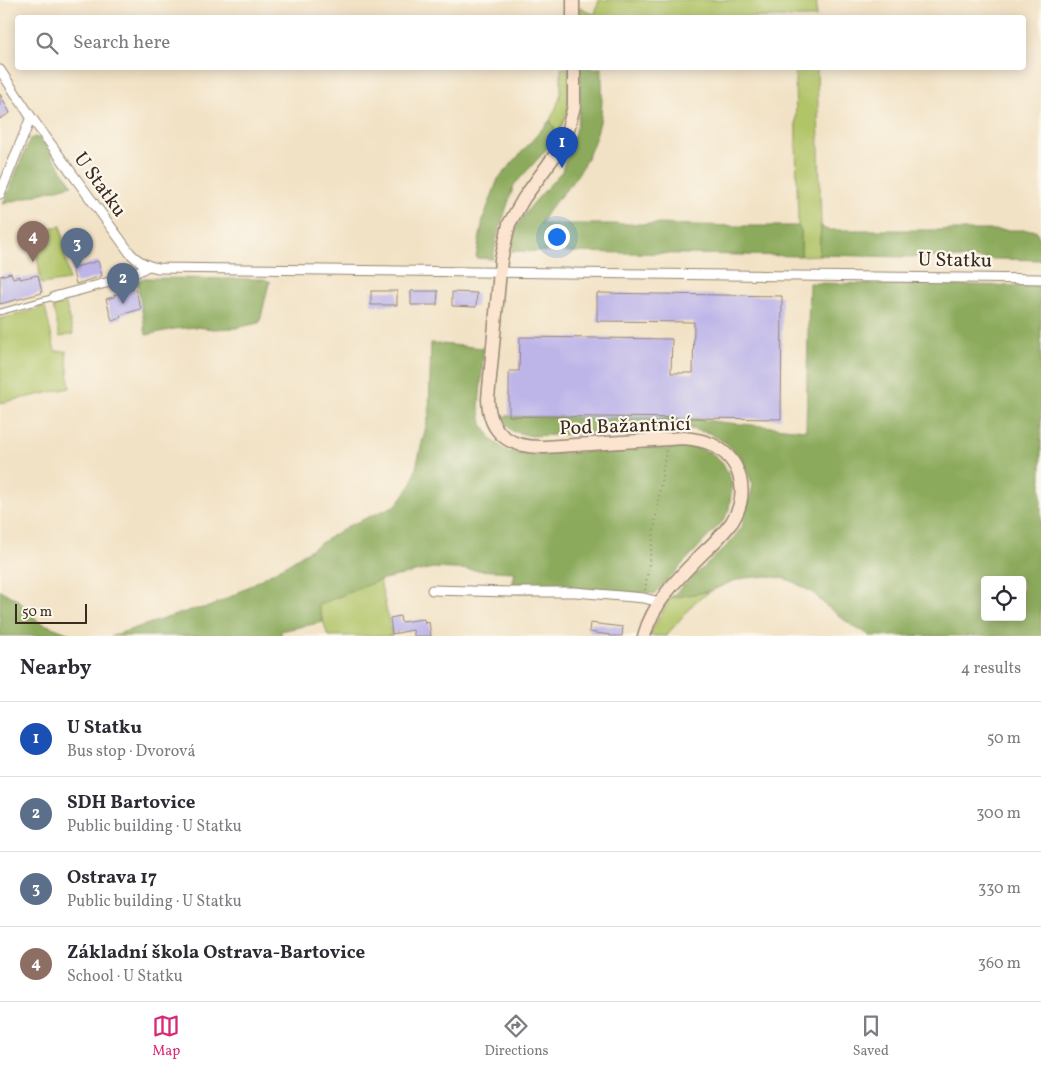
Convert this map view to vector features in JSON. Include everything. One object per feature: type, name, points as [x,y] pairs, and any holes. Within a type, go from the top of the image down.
[{"type":"street","points":[[573,0],[573,15]]},
{"type":"street","name":"U Statku","points":[[0,70],[130,253],[136,260],[148,266],[158,268],[1041,278]]},
{"type":"street","name":"Pod Bažantnicí","points":[[574,70],[574,106],[567,132],[558,151],[524,198],[509,224],[504,242],[488,399],[489,416],[501,435],[514,443],[527,446],[684,438],[700,440],[710,444],[720,450],[734,463],[738,470],[741,486],[740,502],[732,521],[659,602],[652,614],[644,636]]},
{"type":"street","points":[[0,194],[32,117]]},
{"type":"street","points":[[54,297],[128,277],[148,266]]},
{"type":"street","points":[[432,590],[575,592],[644,598],[659,602]]},
{"type":"lane","points":[[0,312],[54,297]]},
{"type":"path","points":[[645,587],[667,445]]},
{"type":"green space","points":[[599,0],[817,0],[816,15],[580,15],[580,7],[587,12],[595,14]]},
{"type":"green space","points":[[561,70],[569,70],[570,93],[567,113],[558,135],[550,120],[561,93]]},
{"type":"green space","points":[[580,70],[602,70],[602,101],[596,138],[582,168],[547,212],[541,224],[798,226],[801,231],[801,256],[511,251],[517,226],[530,207],[562,171],[577,126],[580,104]]},
{"type":"green space","points":[[795,70],[817,70],[821,225],[819,255],[801,256],[801,231],[798,226]]},
{"type":"green space","points":[[550,120],[558,135],[514,185],[497,237],[493,259],[476,258],[483,219],[498,179]]},
{"type":"green space","points":[[35,137],[41,139],[72,185],[3,204],[30,139]]},
{"type":"green space","points":[[821,225],[824,229],[830,230],[1036,230],[1041,242],[1041,260],[819,255]]},
{"type":"green space","points":[[61,226],[69,280],[41,284],[34,230]]},
{"type":"green space","points":[[144,278],[264,279],[271,282],[269,283],[260,322],[258,323],[236,328],[213,329],[196,327],[175,329],[146,335],[137,281]]},
{"type":"green space","points":[[809,283],[1041,286],[1041,636],[870,636],[855,628],[825,605],[813,593],[792,581],[768,576],[745,578],[711,591],[670,598],[729,544],[742,527],[753,485],[742,459],[726,443],[709,433],[686,428],[531,436],[512,431],[500,418],[507,416],[693,418],[806,430]]},
{"type":"green space","points":[[66,304],[73,334],[60,337],[53,307]]},
{"type":"green space","points":[[45,307],[55,351],[66,351],[70,388],[0,403],[0,319]]},
{"type":"green space","points":[[431,343],[484,348],[479,407],[482,424],[492,440],[507,451],[530,455],[651,448],[672,449],[685,445],[710,452],[722,463],[729,474],[732,486],[729,509],[724,520],[654,594],[511,592],[515,572],[433,568],[380,580],[318,605],[323,622],[281,631],[281,636],[111,636],[191,610],[209,607],[289,563],[348,526],[396,505],[412,484],[429,414]]},
{"type":"green space","points":[[380,580],[392,636],[328,636],[318,605]]},
{"type":"green space","points":[[0,590],[19,601],[39,622],[75,636],[0,636]]},
{"type":"green space","points":[[711,591],[695,602],[666,636],[650,636],[670,598]]},
{"type":"building","points":[[0,94],[10,113],[0,119]]},
{"type":"building","points":[[98,261],[102,276],[76,284],[72,268]]},
{"type":"building","points":[[11,273],[13,278],[20,276],[20,279],[38,275],[42,293],[0,304],[0,276]]},
{"type":"building","points":[[135,288],[141,309],[120,315],[121,318],[112,321],[106,299]]},
{"type":"building","points":[[371,291],[397,291],[397,305],[371,305]]},
{"type":"building","points":[[411,291],[438,291],[437,305],[411,305]]},
{"type":"building","points":[[452,292],[477,293],[476,307],[452,306]]},
{"type":"building","points":[[597,293],[782,296],[781,419],[509,416],[509,371],[519,371],[520,337],[672,339],[671,373],[693,373],[694,322],[597,321]]},
{"type":"building","points":[[400,616],[401,622],[424,619],[425,623],[429,622],[431,636],[414,636],[413,630],[392,634],[390,618]]},
{"type":"building","points":[[590,623],[623,627],[622,636],[589,632]]},
{"type":"place","name":"U Statku","points":[[562,168]]},
{"type":"place","name":"Základní škola Ostrava-Bartovice","points":[[33,262]]},
{"type":"place","name":"Ostrava 17","points":[[77,269]]},
{"type":"place","name":"SDH Bartovice","points":[[123,304]]}]
